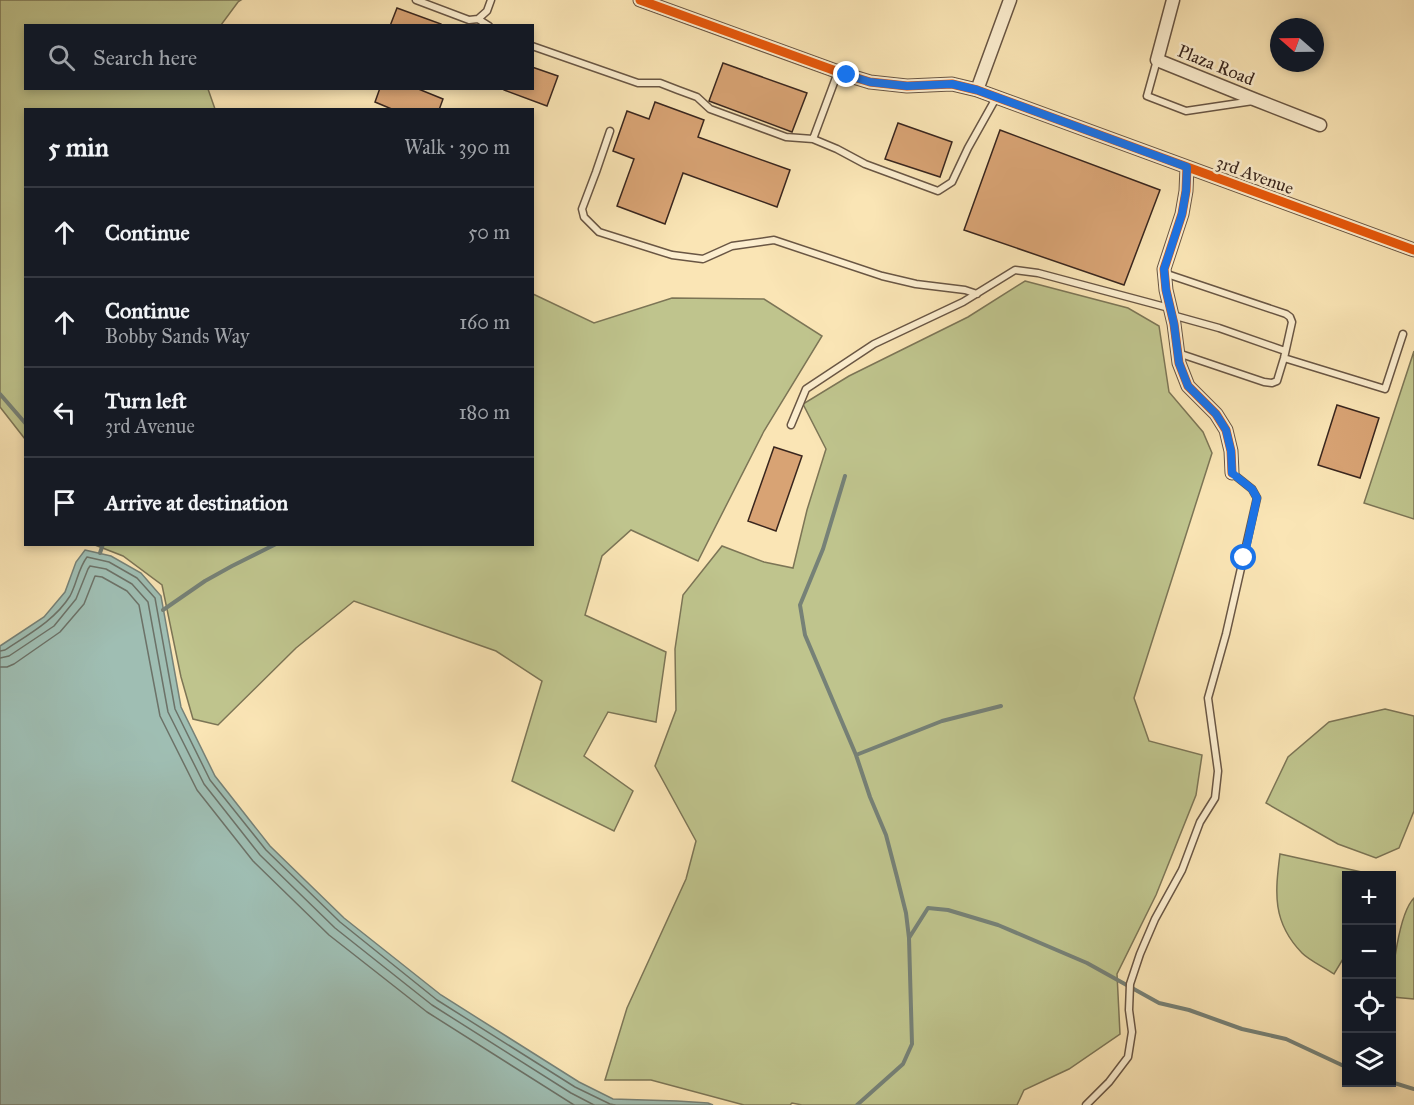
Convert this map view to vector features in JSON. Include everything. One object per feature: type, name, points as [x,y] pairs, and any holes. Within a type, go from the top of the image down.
[{"type":"street","name":"3rd Avenue","points":[[639,0],[870,82],[907,86],[952,84],[977,90],[1414,250]]},
{"type":"street","points":[[977,90],[1010,0]]},
{"type":"street","name":"Plaza Road","points":[[1173,0],[1157,60],[1320,125]]},
{"type":"street","points":[[1187,167],[1182,214],[1164,269],[1166,290],[1179,363],[1188,386],[1216,414],[1226,430],[1231,451],[1232,473]]},
{"type":"lane","points":[[416,0],[469,20],[478,19],[487,11],[491,0]]},
{"type":"lane","points":[[478,19],[486,24]]},
{"type":"lane","points":[[534,47],[638,82],[660,83],[697,97],[710,109],[786,137],[813,139],[865,164],[938,191],[952,182],[996,98]]},
{"type":"lane","points":[[1157,60],[1147,96],[1186,111],[1256,100]]},
{"type":"lane","points":[[813,139],[838,72]]},
{"type":"lane","points":[[610,131],[582,209],[584,217],[599,232],[672,255],[703,259],[732,246],[774,240],[882,276],[977,294]]},
{"type":"lane","points":[[790,425],[806,389],[874,344],[963,302],[1014,270],[1038,273],[1171,312],[1219,328],[1285,355],[1385,389],[1404,334]]},
{"type":"lane","points":[[1164,273],[1286,314],[1292,322],[1277,381],[1272,383],[1178,353]]},
{"type":"lane","points":[[1086,1105],[1109,1082],[1128,1057],[1132,1032],[1129,1010],[1130,984],[1133,974],[1155,919],[1182,870],[1200,822],[1215,798],[1218,771],[1208,698],[1226,634],[1257,498],[1252,489],[1232,473]]},
{"type":"green space","points":[[0,0],[241,0],[222,24],[24,24],[24,90],[208,90],[215,108],[24,108],[24,438],[0,407]]},
{"type":"green space","points":[[1025,281],[1128,308],[1159,326],[1169,392],[1203,432],[1212,453],[1134,698],[1149,741],[1202,755],[1196,795],[1156,895],[1117,974],[1120,1034],[1069,1069],[1024,1090],[1017,1105],[802,1105],[792,1103],[790,1105],[744,1105],[651,1080],[605,1080],[627,1008],[686,879],[696,841],[655,766],[676,710],[675,649],[683,595],[722,546],[764,562],[793,568],[807,510],[826,449],[803,404],[849,376],[968,317]]},
{"type":"green space","points":[[534,294],[594,323],[672,298],[764,299],[822,336],[764,431],[698,561],[631,530],[602,556],[585,615],[666,652],[656,722],[608,712],[584,756],[633,791],[614,831],[512,781],[542,681],[496,651],[354,601],[296,648],[218,725],[193,719],[181,677],[162,585],[123,556],[98,546],[534,546]]},
{"type":"green space","points":[[1414,351],[1414,519],[1364,503]]},
{"type":"green space","points":[[1385,709],[1414,716],[1414,811],[1399,848],[1376,858],[1338,844],[1266,803],[1288,757],[1329,722]]},
{"type":"green space","points":[[1280,854],[1357,871],[1342,871],[1342,961],[1334,974],[1302,953],[1285,930],[1278,906],[1277,882]]},
{"type":"green space","points":[[1414,898],[1414,999],[1396,997],[1396,954],[1400,930]]},
{"type":"water","points":[[85,550],[111,556],[141,573],[161,596],[181,707],[215,776],[270,846],[344,918],[441,995],[579,1082],[613,1099],[677,1101],[713,1105],[0,1105],[0,646],[44,617],[65,592],[76,562]]},
{"type":"building","points":[[397,8],[441,24],[391,24]]},
{"type":"building","points":[[723,63],[807,93],[792,132],[709,101]]},
{"type":"building","points":[[534,68],[558,76],[547,106],[504,90],[534,90]]},
{"type":"building","points":[[379,90],[421,90],[443,99],[440,108],[389,108],[375,102]]},
{"type":"building","points":[[655,102],[704,120],[698,137],[790,170],[777,207],[683,173],[665,224],[617,206],[634,159],[613,151],[627,111],[649,119]]},
{"type":"building","points":[[898,123],[952,142],[940,177],[885,159]]},
{"type":"building","points":[[1000,130],[1160,190],[1124,285],[964,230]]},
{"type":"building","points":[[1337,405],[1379,418],[1360,478],[1318,465]]},
{"type":"building","points":[[774,447],[802,456],[776,531],[748,521]]},
{"type":"waterway","points":[[0,394],[24,422]]},
{"type":"waterway","points":[[845,476],[823,549],[800,605],[805,635],[856,755]]},
{"type":"waterway","points":[[100,553],[102,546]]},
{"type":"waterway","points":[[163,610],[205,581],[272,546]]},
{"type":"waterway","points":[[909,938],[906,913],[886,835],[856,755],[942,721],[1001,706]]},
{"type":"waterway","points":[[857,1105],[903,1064],[912,1044],[909,938],[928,908],[948,910],[998,925],[1087,963],[1159,1003],[1189,1010],[1242,1029],[1286,1039],[1342,1065]]},
{"type":"waterway","points":[[1396,1084],[1414,1089]]},
{"type":"cycle path","points":[[640,0],[870,82],[907,86],[952,84],[977,90],[1414,250]]},
{"type":"cycle path","points":[[1187,167],[1182,214],[1164,269],[1166,290],[1174,324],[1179,363],[1188,386],[1216,414],[1226,430],[1231,451],[1232,473]]},
{"type":"route","points":[[847,75],[870,82],[907,86],[952,84],[977,90],[1187,167],[1182,214],[1164,269],[1166,290],[1174,324],[1179,363],[1188,386],[1216,414],[1226,430],[1231,451],[1232,473],[1252,489],[1257,498],[1244,558]]}]
